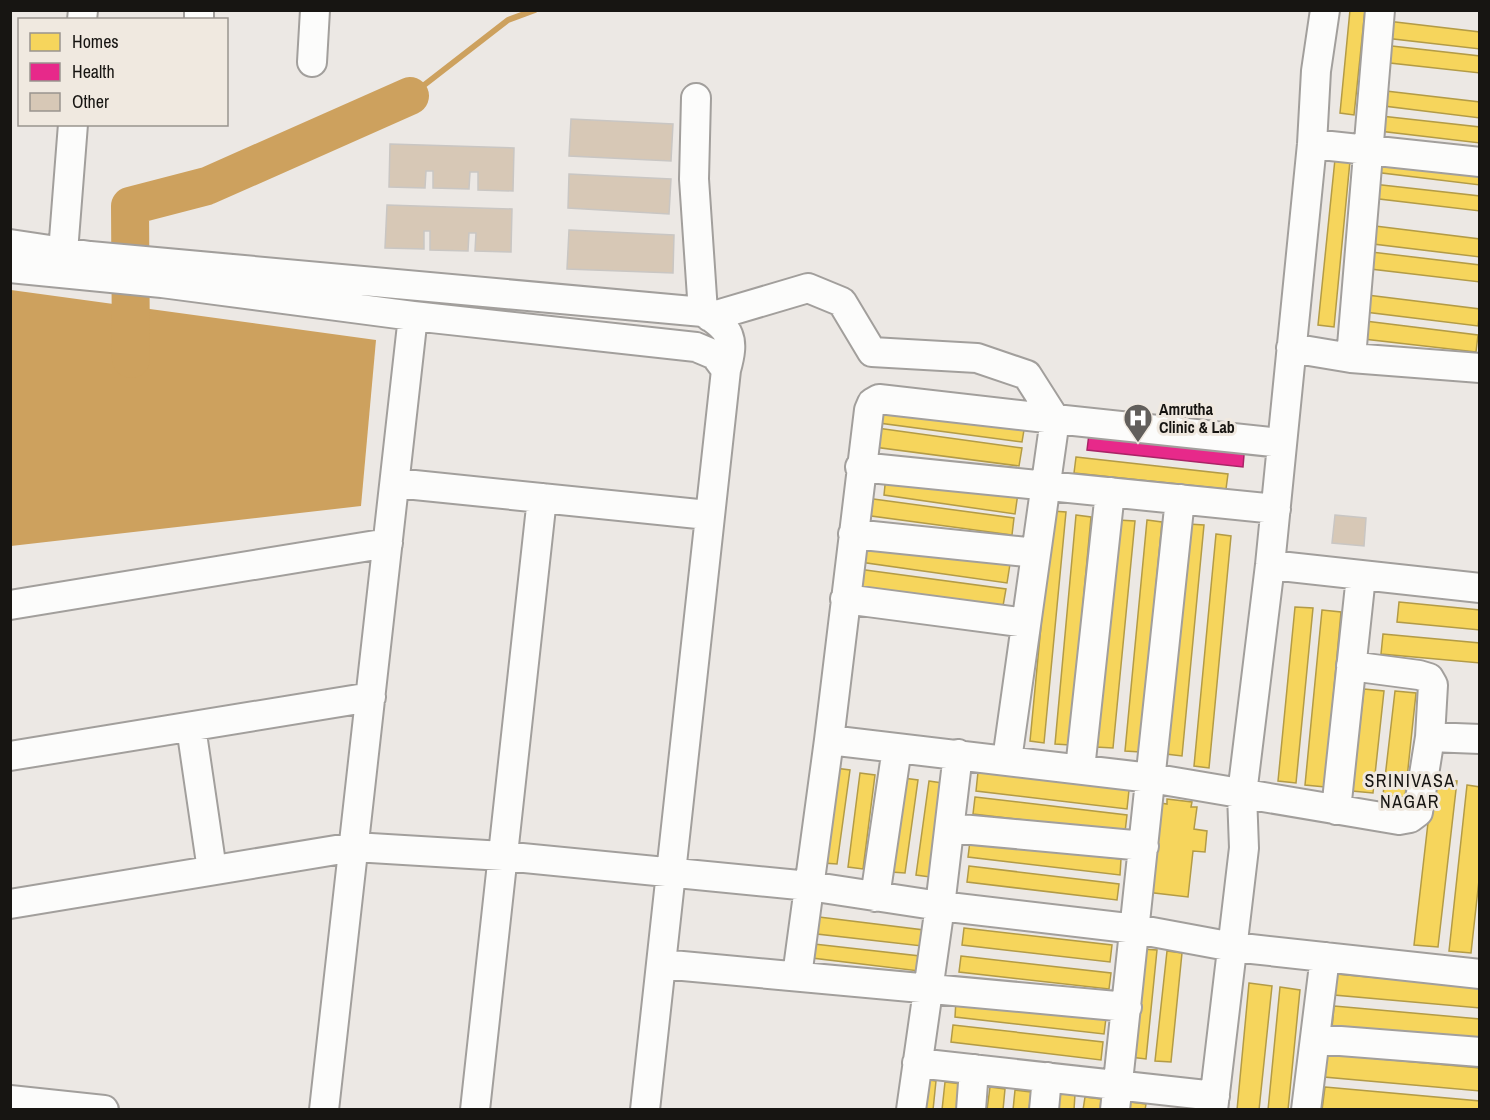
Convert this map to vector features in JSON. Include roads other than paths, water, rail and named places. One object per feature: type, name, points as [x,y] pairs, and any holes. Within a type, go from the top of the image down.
[{"type":"street","points":[[312,62],[315,10]]},
{"type":"street","points":[[917,1064],[1047,1077],[1117,1097],[1214,1103],[1244,848],[1242,794],[1276,509],[1312,144],[1316,71],[1325,10]]},
{"type":"street","points":[[1351,358],[1380,10]]},
{"type":"street","points":[[696,98],[694,179],[707,314]]},
{"type":"street","points":[[63,252],[73,126]]},
{"type":"street","points":[[1312,144],[1479,162]]},
{"type":"street","points":[[10,244],[63,252],[707,314],[808,288],[842,302],[872,352],[977,358],[1027,375],[1055,419],[1006,760]]},
{"type":"street","points":[[10,268],[162,283],[413,316],[696,347],[715,355],[726,370]]},
{"type":"street","points":[[645,1110],[708,515],[726,370],[732,350],[730,335],[721,322],[707,314]]},
{"type":"street","points":[[324,1110],[413,316]]},
{"type":"street","points":[[1291,348],[1351,358],[1479,368]]},
{"type":"street","points":[[797,976],[829,740],[860,467],[872,403],[879,399],[1281,443]]},
{"type":"street","points":[[860,467],[1276,509]]},
{"type":"street","points":[[395,483],[708,515]]},
{"type":"street","points":[[1080,770],[1110,492]]},
{"type":"street","points":[[475,1110],[542,498]]},
{"type":"street","points":[[1117,1097],[1180,499]]},
{"type":"street","points":[[852,534],[1036,553]]},
{"type":"street","points":[[10,605],[388,543]]},
{"type":"street","points":[[1270,565],[1479,588]]},
{"type":"street","points":[[1336,810],[1361,576]]},
{"type":"street","points":[[845,599],[1026,623]]},
{"type":"street","points":[[829,740],[1151,778],[1399,820],[1410,818],[1418,812],[1430,737],[1434,693],[1429,678],[1351,666]]},
{"type":"street","points":[[10,756],[371,697]]},
{"type":"street","points":[[191,727],[212,870]]},
{"type":"street","points":[[1430,737],[1479,739]]},
{"type":"street","points":[[875,897],[897,748]]},
{"type":"street","points":[[911,1110],[926,989],[940,906],[958,754]]},
{"type":"street","points":[[950,828],[1144,846]]},
{"type":"street","points":[[10,904],[354,847],[503,856],[809,886],[940,906],[1136,929],[1233,947],[1479,974]]},
{"type":"street","points":[[1306,1110],[1325,957]]},
{"type":"street","points":[[661,964],[1127,1007]]},
{"type":"street","points":[[1315,1040],[1479,1052]]},
{"type":"street","points":[[970,1110],[974,1069]]},
{"type":"street","points":[[1044,1110],[1047,1077]]},
{"type":"street","points":[[10,1100],[104,1110]]},
{"type":"waterway","points":[[410,96],[508,20],[535,10]]},
{"type":"waterway","points":[[131,359],[130,206],[207,186],[410,96]]},
{"type":"place","name":"Amrutha Clinic & Lab","points":[[1138,444]]},
{"type":"district","name":"SRINIVASA NAGAR","points":[[1410,791]]}]
